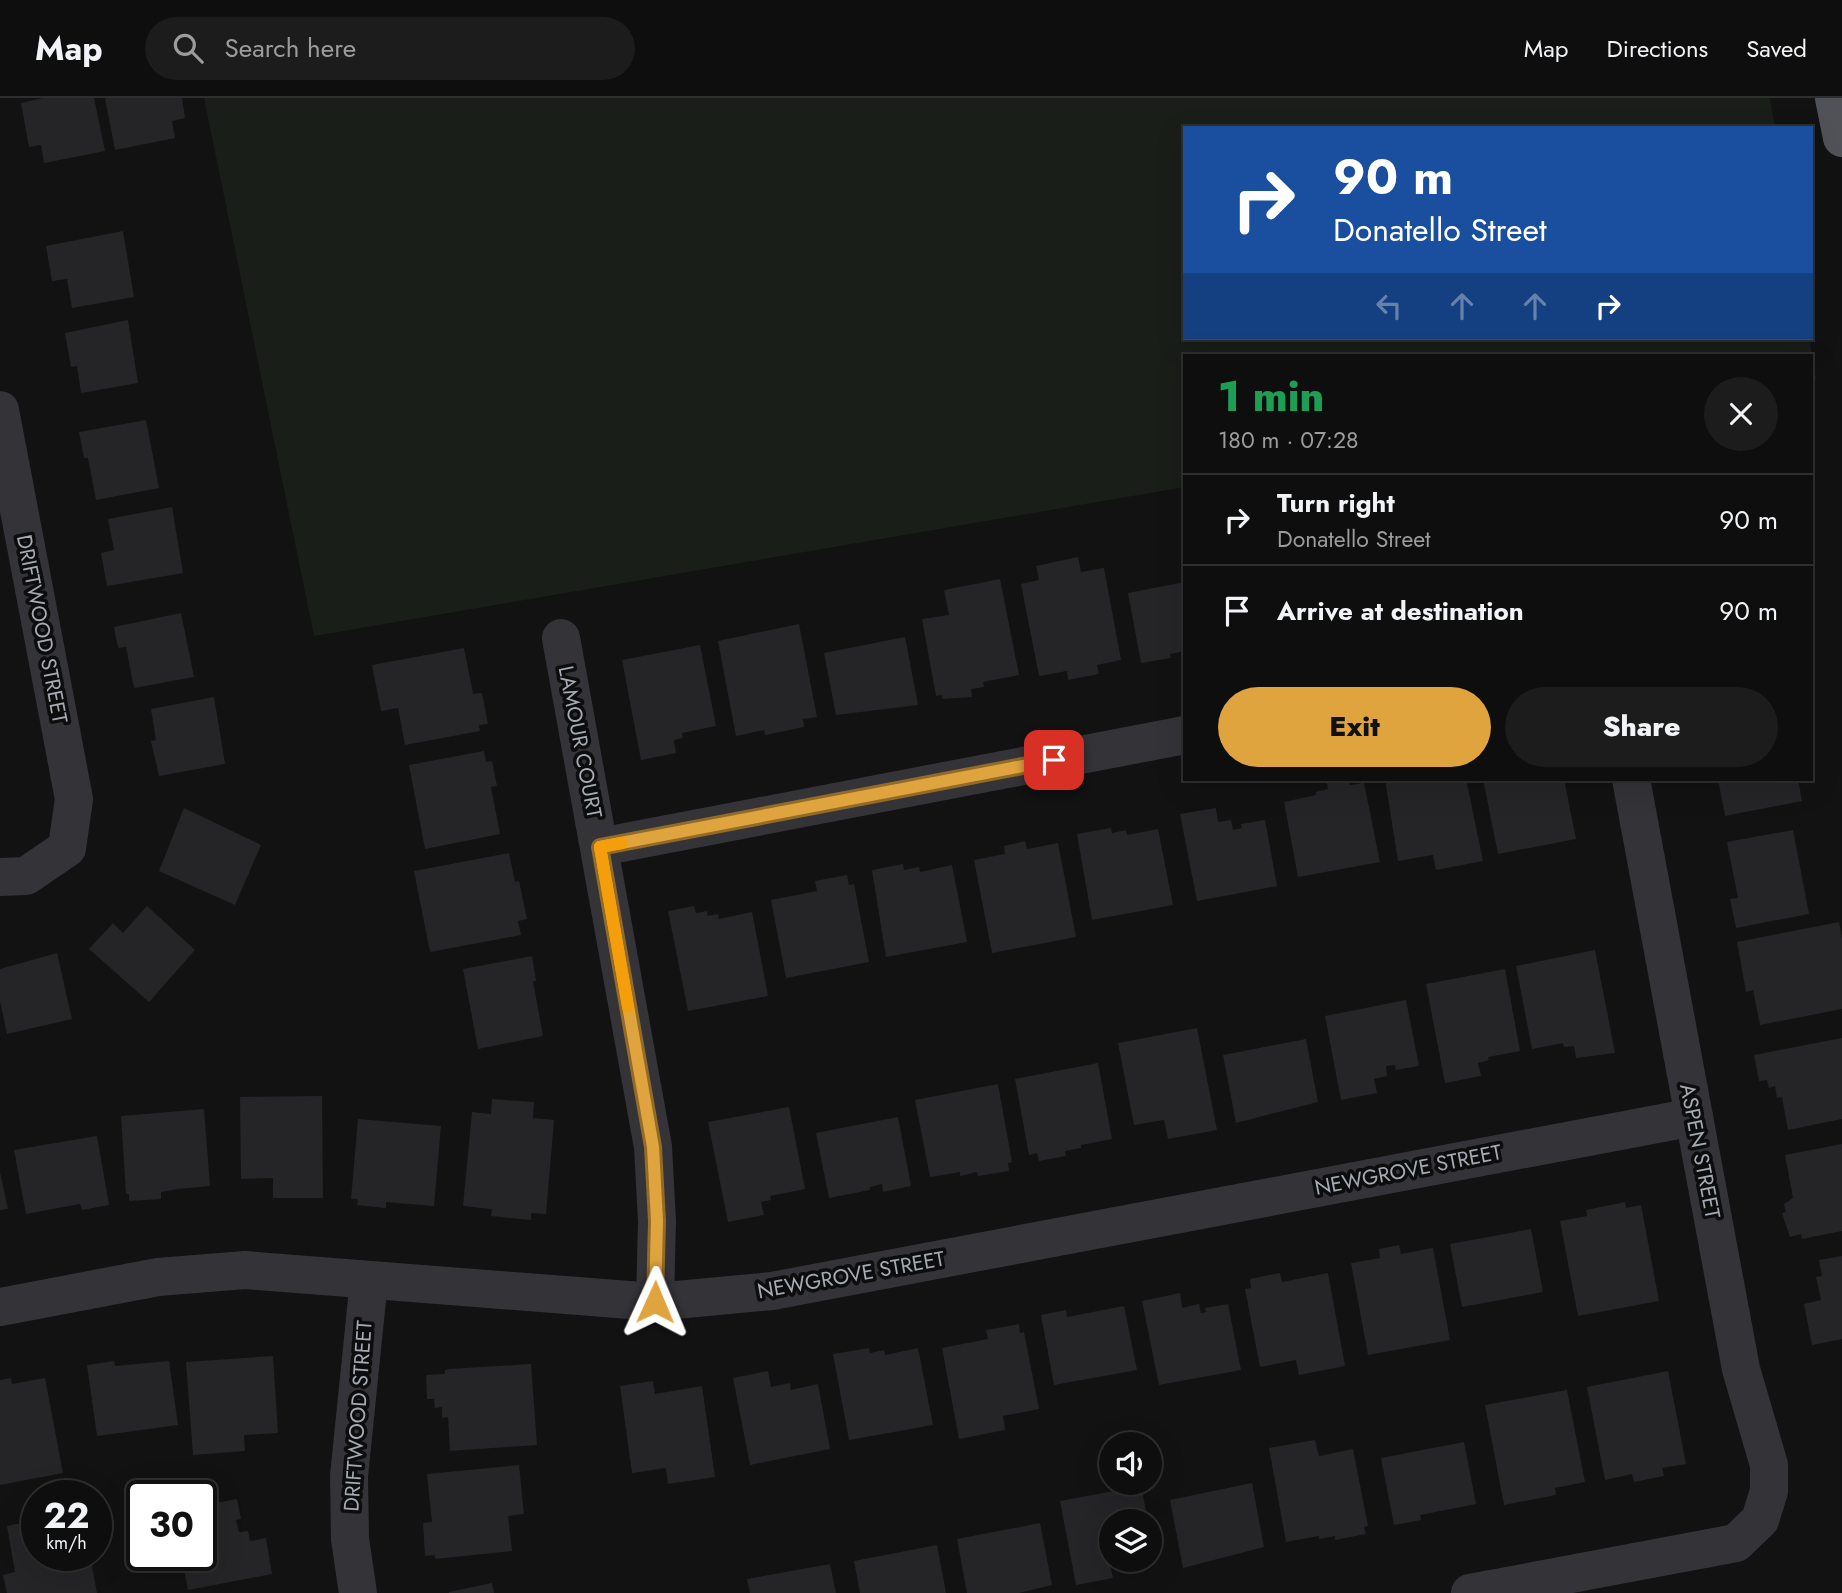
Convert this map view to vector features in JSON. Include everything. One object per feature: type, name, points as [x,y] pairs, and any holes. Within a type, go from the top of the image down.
[{"type":"main road","points":[[1834,98],[1842,138]]},
{"type":"street","name":"DRIFTWOOD STREET","points":[[0,410],[74,799],[67,848],[26,876],[0,877]]},
{"type":"street","name":"LAMOUR COURT","points":[[561,638],[653,1147],[657,1221],[655,1302]]},
{"type":"street","points":[[600,847],[1183,735]]},
{"type":"street","name":"ASPEN STREET","points":[[1469,1593],[1736,1543],[1760,1520],[1769,1491],[1769,1465],[1741,1368],[1631,781]]},
{"type":"street","name":"NEWGROVE STREET","points":[[0,1307],[158,1277],[245,1270],[655,1302],[772,1291],[1693,1117]]},
{"type":"street","name":"DRIFTWOOD STREET","points":[[358,1593],[350,1539],[349,1476],[369,1280]]},
{"type":"shaded area","points":[[204,98],[1770,98],[1775,126],[1183,126],[1183,340],[1809,340],[1812,354],[1183,354],[1183,487],[314,636]]},
{"type":"building","points":[[43,98],[94,98],[105,151],[44,163],[41,145],[29,147],[21,103]]},
{"type":"building","points":[[105,98],[182,98],[185,118],[172,121],[175,138],[115,150]]},
{"type":"building","points":[[123,231],[134,297],[72,308],[67,279],[52,281],[46,246]]},
{"type":"building","points":[[128,320],[138,383],[81,393],[77,366],[71,367],[65,333]]},
{"type":"building","points":[[146,420],[159,488],[96,500],[88,458],[84,458],[79,432]]},
{"type":"building","points":[[172,507],[183,573],[107,586],[101,553],[114,550],[108,519]]},
{"type":"building","points":[[1078,557],[1081,572],[1104,568],[1121,660],[1097,665],[1099,674],[1068,680],[1067,671],[1039,676],[1021,584],[1039,580],[1036,566]]},
{"type":"building","points":[[1000,579],[1019,675],[983,682],[984,687],[971,689],[972,697],[942,699],[942,695],[936,696],[922,619],[949,615],[944,590]]},
{"type":"building","points":[[1183,582],[1183,651],[1170,654],[1171,658],[1141,663],[1128,593]]},
{"type":"building","points":[[181,613],[194,677],[134,688],[126,647],[118,648],[114,627]]},
{"type":"building","points":[[799,624],[817,717],[803,719],[804,727],[765,735],[764,730],[736,736],[718,641]]},
{"type":"building","points":[[905,637],[918,705],[836,715],[824,653]]},
{"type":"building","points":[[700,645],[716,726],[682,733],[683,738],[674,740],[676,753],[641,760],[622,660]]},
{"type":"building","points":[[464,648],[473,694],[482,693],[488,724],[479,725],[480,731],[405,745],[398,708],[381,711],[372,665]]},
{"type":"building","points":[[214,697],[225,764],[159,776],[151,741],[156,740],[151,709]]},
{"type":"building","points":[[484,751],[486,762],[492,761],[497,786],[491,787],[500,834],[425,849],[409,765]]},
{"type":"building","points":[[1385,781],[1466,781],[1483,861],[1436,870],[1433,855],[1398,861]]},
{"type":"building","points":[[1483,781],[1564,781],[1576,839],[1498,854]]},
{"type":"building","points":[[1718,781],[1798,781],[1802,801],[1725,816]]},
{"type":"building","points":[[1327,783],[1364,783],[1380,862],[1298,877],[1284,802],[1316,795],[1316,792],[1328,789]]},
{"type":"building","points":[[184,808],[261,845],[235,905],[159,871]]},
{"type":"building","points":[[1216,808],[1218,822],[1231,820],[1233,830],[1242,828],[1241,824],[1265,820],[1277,886],[1197,901],[1180,814]]},
{"type":"building","points":[[1111,828],[1112,833],[1126,830],[1127,835],[1158,829],[1173,905],[1092,920],[1077,834]]},
{"type":"building","points":[[1793,830],[1809,914],[1736,928],[1730,899],[1738,898],[1727,842]]},
{"type":"building","points":[[1025,841],[1027,849],[1058,843],[1076,937],[992,953],[974,860],[1005,854],[1004,846]]},
{"type":"building","points":[[509,853],[515,882],[519,881],[527,919],[518,921],[521,935],[430,952],[414,871]]},
{"type":"building","points":[[903,864],[904,870],[919,867],[920,872],[952,865],[967,942],[886,957],[872,870]]},
{"type":"building","points":[[847,875],[849,885],[854,884],[869,962],[786,978],[771,900],[817,891],[815,881]]},
{"type":"building","points":[[147,906],[195,950],[149,1002],[89,949],[113,923],[123,933]]},
{"type":"building","points":[[694,906],[696,913],[707,911],[708,916],[718,914],[719,919],[752,912],[768,996],[688,1011],[668,911]]},
{"type":"building","points":[[1839,922],[1842,939],[1842,1009],[1760,1025],[1753,990],[1746,992],[1737,942]]},
{"type":"building","points":[[1595,950],[1615,1053],[1576,1058],[1574,1046],[1564,1047],[1563,1043],[1532,1049],[1516,966]]},
{"type":"building","points":[[57,953],[72,1019],[7,1034],[0,1001],[0,969]]},
{"type":"building","points":[[532,956],[536,981],[533,981],[543,1036],[478,1049],[463,969]]},
{"type":"building","points":[[1505,969],[1520,1051],[1488,1057],[1489,1060],[1478,1063],[1481,1076],[1445,1083],[1426,984]]},
{"type":"building","points":[[1406,1000],[1419,1066],[1396,1070],[1395,1065],[1386,1066],[1387,1076],[1374,1079],[1377,1093],[1341,1100],[1325,1016]]},
{"type":"building","points":[[1197,1028],[1217,1130],[1168,1139],[1164,1120],[1134,1125],[1118,1043]]},
{"type":"building","points":[[1842,1038],[1842,1119],[1788,1130],[1782,1097],[1777,1098],[1775,1086],[1769,1088],[1767,1080],[1759,1081],[1754,1055]]},
{"type":"building","points":[[1306,1039],[1318,1102],[1236,1123],[1223,1055]]},
{"type":"building","points":[[1098,1063],[1112,1139],[1081,1145],[1081,1148],[1065,1151],[1066,1156],[1039,1161],[1037,1153],[1029,1155],[1015,1079]]},
{"type":"building","points":[[998,1084],[1012,1162],[1008,1163],[1009,1171],[978,1176],[977,1172],[960,1176],[960,1172],[930,1177],[915,1100]]},
{"type":"building","points":[[322,1096],[323,1198],[273,1198],[273,1178],[241,1179],[240,1097]]},
{"type":"building","points":[[492,1099],[534,1102],[533,1118],[554,1120],[546,1214],[531,1213],[531,1220],[491,1216],[492,1209],[463,1206],[472,1112],[491,1114]]},
{"type":"building","points":[[789,1107],[805,1189],[770,1196],[771,1200],[761,1202],[764,1215],[728,1222],[708,1122]]},
{"type":"building","points":[[204,1109],[210,1186],[161,1192],[161,1199],[129,1201],[129,1194],[126,1194],[121,1116]]},
{"type":"building","points":[[898,1117],[911,1186],[883,1192],[882,1184],[870,1187],[870,1190],[829,1198],[816,1133]]},
{"type":"building","points":[[358,1119],[441,1126],[434,1206],[386,1202],[386,1208],[357,1205],[358,1199],[351,1199]]},
{"type":"building","points":[[97,1136],[109,1205],[82,1210],[80,1204],[26,1214],[14,1150]]},
{"type":"building","points":[[1842,1144],[1842,1231],[1802,1239],[1801,1234],[1790,1237],[1782,1213],[1786,1212],[1784,1204],[1793,1198],[1785,1155]]},
{"type":"building","points":[[0,1172],[8,1209],[0,1210]]},
{"type":"building","points":[[1625,1202],[1626,1208],[1641,1205],[1659,1301],[1578,1316],[1560,1221],[1587,1216],[1586,1210]]},
{"type":"building","points":[[1531,1229],[1543,1292],[1462,1307],[1450,1244]]},
{"type":"building","points":[[1399,1245],[1401,1254],[1433,1248],[1450,1340],[1368,1355],[1351,1263],[1380,1258],[1379,1249]]},
{"type":"building","points":[[1842,1256],[1842,1339],[1812,1345],[1804,1304],[1821,1300],[1816,1277],[1822,1276],[1819,1260]]},
{"type":"building","points":[[1280,1273],[1282,1282],[1328,1273],[1345,1366],[1299,1375],[1296,1360],[1260,1367],[1245,1289],[1251,1288],[1250,1279]]},
{"type":"building","points":[[1180,1293],[1182,1308],[1199,1304],[1201,1313],[1206,1312],[1205,1308],[1228,1304],[1241,1370],[1159,1385],[1142,1301]]},
{"type":"building","points":[[1124,1306],[1137,1370],[1054,1385],[1041,1315],[1066,1310],[1067,1317]]},
{"type":"building","points":[[1019,1324],[1020,1333],[1024,1332],[1039,1409],[1003,1416],[1005,1430],[959,1439],[942,1348],[988,1339],[986,1330]]},
{"type":"building","points":[[869,1348],[870,1353],[884,1350],[885,1355],[918,1348],[933,1425],[849,1440],[833,1354]]},
{"type":"building","points":[[273,1356],[278,1433],[244,1435],[245,1451],[193,1455],[186,1362]]},
{"type":"building","points":[[114,1361],[115,1366],[169,1361],[178,1425],[97,1436],[87,1365]]},
{"type":"building","points":[[531,1364],[537,1445],[450,1451],[448,1417],[442,1418],[442,1407],[435,1408],[434,1399],[427,1399],[426,1375],[445,1374],[445,1370],[449,1369]]},
{"type":"building","points":[[768,1371],[771,1387],[790,1383],[791,1390],[818,1384],[830,1449],[750,1465],[733,1378]]},
{"type":"building","points":[[1668,1371],[1686,1464],[1662,1468],[1664,1476],[1634,1482],[1632,1474],[1605,1480],[1587,1387]]},
{"type":"building","points":[[11,1378],[12,1384],[45,1378],[63,1473],[0,1485],[0,1380]]},
{"type":"building","points":[[653,1381],[655,1394],[702,1386],[715,1477],[668,1484],[666,1468],[632,1473],[620,1386]]},
{"type":"building","points":[[1567,1390],[1585,1482],[1555,1488],[1556,1495],[1504,1505],[1485,1405]]},
{"type":"building","points":[[1315,1440],[1319,1456],[1353,1449],[1368,1526],[1364,1527],[1366,1534],[1335,1540],[1335,1536],[1319,1539],[1319,1536],[1286,1542],[1269,1448]]},
{"type":"building","points":[[1464,1442],[1476,1504],[1420,1515],[1421,1520],[1394,1525],[1381,1458]]},
{"type":"building","points":[[519,1465],[524,1514],[508,1516],[512,1551],[435,1559],[435,1555],[425,1556],[423,1523],[432,1522],[427,1474]]},
{"type":"building","points":[[1252,1483],[1264,1547],[1183,1568],[1170,1500]]},
{"type":"building","points":[[1099,1494],[1143,1495],[1146,1509],[1099,1509],[1099,1572],[1112,1572],[1113,1578],[1076,1585],[1060,1501]]},
{"type":"building","points":[[237,1499],[241,1519],[236,1520],[239,1532],[248,1531],[250,1541],[266,1538],[272,1574],[188,1590],[184,1571],[217,1571],[217,1503]]},
{"type":"building","points":[[21,1523],[21,1571],[93,1571],[97,1593],[7,1593],[3,1575],[15,1572],[7,1526]]},
{"type":"building","points":[[1040,1523],[1052,1585],[1019,1593],[967,1593],[957,1539]]},
{"type":"building","points":[[937,1545],[946,1593],[860,1593],[854,1561]]},
{"type":"building","points":[[830,1564],[836,1593],[750,1593],[747,1579]]},
{"type":"building","points":[[492,1583],[494,1593],[449,1593],[449,1592]]},
{"type":"slow traffic","points":[[622,843],[600,847],[628,1007]]},
{"type":"route","points":[[655,1302],[657,1221],[653,1147],[600,847],[1054,760]]}]
